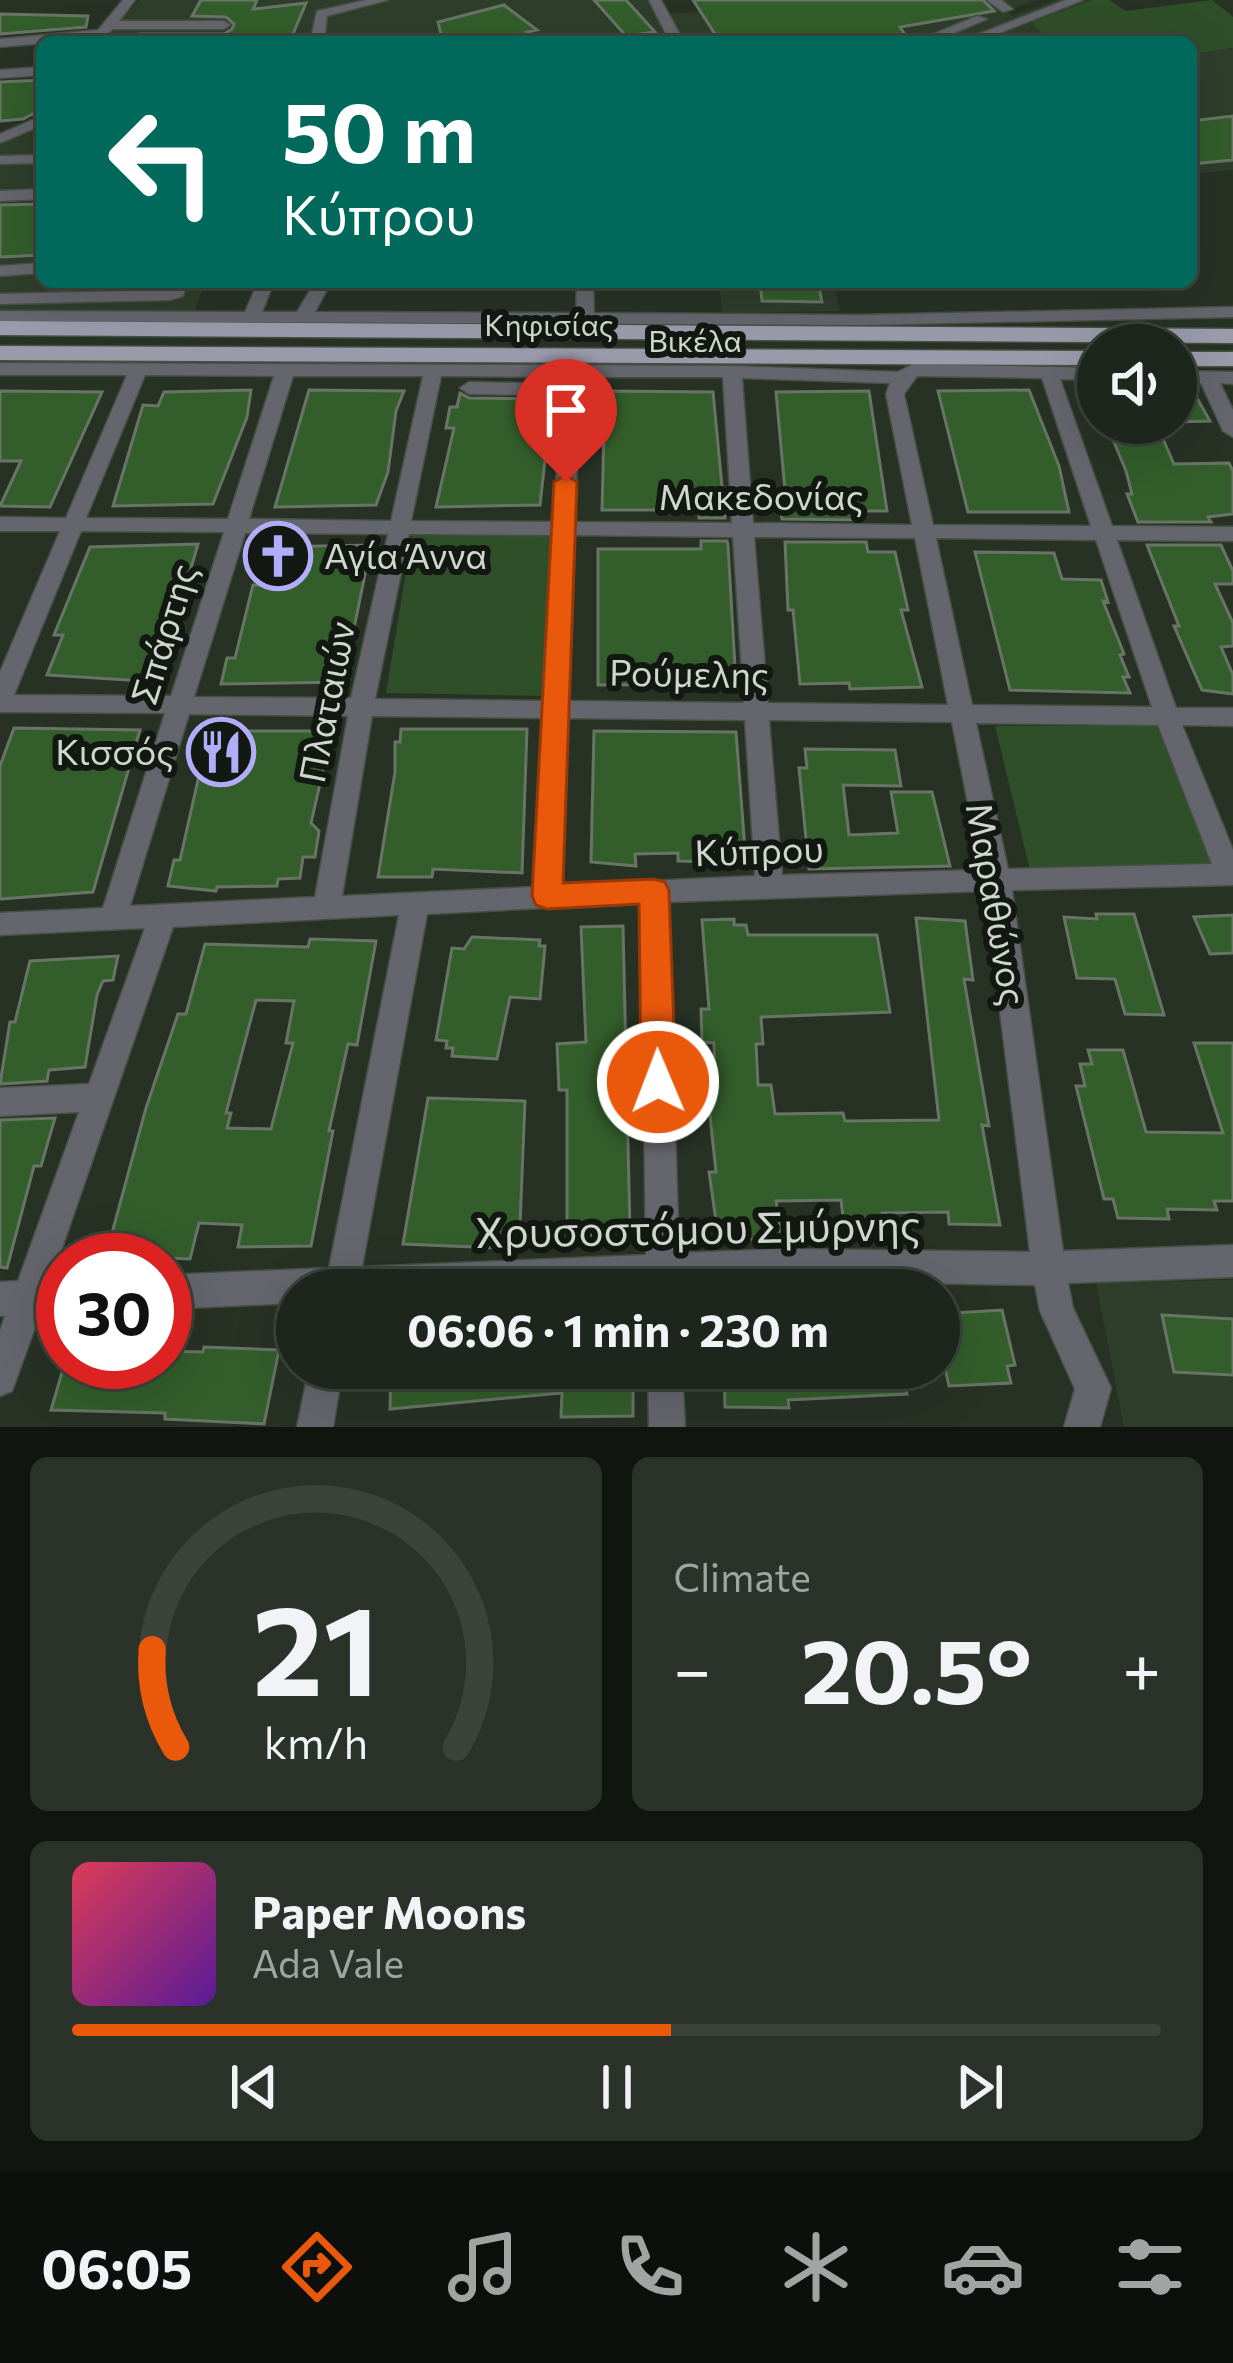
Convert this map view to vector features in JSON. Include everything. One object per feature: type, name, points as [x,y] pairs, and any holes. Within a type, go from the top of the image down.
[{"type":"main road","points":[[760,318],[811,332]]},
{"type":"main road","name":"Κηφισίας","points":[[0,328],[159,322],[1077,335]]},
{"type":"main road","points":[[1158,324],[1233,322]]},
{"type":"main road","name":"Κηφισίας","points":[[1197,336],[1233,336]]},
{"type":"main road","name":"Κηφισίας","points":[[0,353],[1077,358]]},
{"type":"main road","points":[[83,354],[125,370]]},
{"type":"main road","points":[[369,355],[431,371]]},
{"type":"main road","points":[[907,374],[949,355]]},
{"type":"main road","points":[[572,381],[640,356]]},
{"type":"main road","points":[[1197,359],[1233,359]]},
{"type":"street","points":[[104,34],[129,0]]},
{"type":"street","points":[[317,36],[322,14],[382,0]]},
{"type":"street","points":[[655,0],[674,36]]},
{"type":"street","points":[[993,0],[1006,9]]},
{"type":"street","points":[[936,36],[1032,0]]},
{"type":"street","points":[[981,36],[1077,0]]},
{"type":"street","points":[[104,34],[224,25]]},
{"type":"street","points":[[0,43],[36,40]]},
{"type":"street","points":[[0,74],[36,71]]},
{"type":"street","points":[[0,140],[36,123]]},
{"type":"street","points":[[0,160],[36,159]]},
{"type":"street","points":[[0,196],[36,194]]},
{"type":"street","points":[[0,260],[36,258]]},
{"type":"street","points":[[0,271],[36,268]]},
{"type":"street","points":[[0,286],[36,284]]},
{"type":"street","points":[[0,298],[170,295],[178,288]]},
{"type":"street","points":[[250,318],[263,288]]},
{"type":"street","points":[[302,319],[320,288]]},
{"type":"street","points":[[585,288],[585,320]]},
{"type":"street","points":[[0,316],[159,322],[1233,312]]},
{"type":"street","points":[[0,369],[431,371]]},
{"type":"street","points":[[0,701],[73,525],[125,370]]},
{"type":"street","name":"Σπάρτης","points":[[113,918],[285,371]]},
{"type":"street","name":"Βικέλα","points":[[431,371],[453,388],[732,372],[1077,374]]},
{"type":"street","name":"Πλαταιών","points":[[327,906],[362,704],[431,371]]},
{"type":"street","points":[[732,372],[769,886]]},
{"type":"street","points":[[1049,373],[1167,717],[1231,873]]},
{"type":"street","name":"Μαραθώνος","points":[[907,374],[895,394],[997,882],[1057,1311],[1093,1388],[1082,1427]]},
{"type":"street","points":[[1197,377],[1233,378]]},
{"type":"street","points":[[1208,377],[1233,431]]},
{"type":"street","points":[[547,896],[572,381]]},
{"type":"street","name":"Μακεδονίας","points":[[0,524],[1233,534]]},
{"type":"street","name":"Ρούμελης","points":[[0,701],[1233,717]]},
{"type":"street","name":"Κύπρου","points":[[0,924],[769,886],[1231,873]]},
{"type":"street","points":[[654,891],[663,1269]]},
{"type":"street","points":[[346,1269],[416,903]]},
{"type":"street","points":[[0,1379],[14,1298],[100,1097],[163,915]]},
{"type":"street","points":[[0,1102],[100,1097]]},
{"type":"street","name":"Χρυσοστόμου Σμύρνης","points":[[753,1269],[1233,1261]]},
{"type":"street","name":"Χρυσοστόμου Σμύρνης","points":[[192,1291],[276,1289]]},
{"type":"street","points":[[315,1427],[322,1389]]},
{"type":"street","points":[[666,1389],[667,1427]]},
{"type":"shaded area","points":[[140,0],[659,0],[668,14],[730,10],[758,0],[1037,0],[1006,11],[1012,16],[1056,0],[1093,0],[1033,22],[1042,36],[107,34]]},
{"type":"shaded area","points":[[1233,48],[1233,170],[1197,173],[1197,53]]},
{"type":"shaded area","points":[[36,127],[36,288],[203,288],[194,312],[0,312],[0,142]]},
{"type":"shaded area","points":[[720,288],[835,288],[840,311],[722,313]]},
{"type":"shaded area","points":[[1233,1280],[1233,1427],[1124,1427],[1096,1283]]},
{"type":"green space","points":[[1093,0],[1109,0],[1126,11],[1212,0],[1233,17],[1233,48],[1197,53],[1197,36],[1041,36],[1032,22]]},
{"type":"green space","points":[[557,535],[545,696],[386,693],[412,536]]},
{"type":"green space","points":[[995,726],[1157,726],[1212,866],[1030,870]]},
{"type":"building","points":[[201,0],[257,0],[253,9],[306,3],[292,36],[138,36],[224,34],[234,24],[226,17],[192,16]]},
{"type":"building","points":[[594,0],[626,0],[655,32],[626,36]]},
{"type":"building","points":[[693,0],[983,0],[994,11],[900,27],[906,36],[715,34]]},
{"type":"building","points":[[504,5],[537,30],[527,32],[532,36],[442,36],[438,22]]},
{"type":"building","points":[[0,14],[88,16],[86,27],[0,34]]},
{"type":"building","points":[[36,80],[36,112],[0,121],[0,82]]},
{"type":"building","points":[[1233,116],[1233,160],[1197,163],[1197,120]]},
{"type":"building","points":[[36,204],[36,255],[0,257],[0,205]]},
{"type":"building","points":[[761,288],[819,288],[822,302],[762,301]]},
{"type":"building","points":[[251,390],[247,417],[213,504],[113,506],[143,405],[158,406],[164,392]]},
{"type":"building","points":[[309,390],[404,391],[396,411],[388,472],[376,505],[275,507]]},
{"type":"building","points":[[1029,390],[1059,466],[1069,512],[968,512],[938,391]]},
{"type":"building","points":[[0,391],[102,392],[50,507],[0,506],[21,461],[0,461]]},
{"type":"building","points":[[605,391],[713,392],[725,518],[699,518],[699,510],[602,510]]},
{"type":"building","points":[[869,391],[887,511],[862,511],[863,520],[782,519],[778,490],[785,490],[776,392]]},
{"type":"building","points":[[460,393],[469,398],[541,399],[536,442],[547,442],[540,505],[436,507],[454,428],[446,428],[450,407],[457,407]]},
{"type":"building","points":[[1197,398],[1210,421],[1197,421]]},
{"type":"building","points":[[1115,444],[1165,444],[1174,464],[1229,463],[1233,514],[1208,517],[1211,522],[1138,522],[1127,494],[1132,494]]},
{"type":"building","points":[[701,541],[727,541],[736,684],[598,685],[598,549],[701,549]]},
{"type":"building","points":[[785,542],[866,542],[868,552],[895,552],[908,610],[901,610],[922,687],[850,689],[849,683],[800,684],[793,610],[788,610]]},
{"type":"building","points":[[198,544],[158,682],[47,675],[63,635],[54,635],[90,547]]},
{"type":"building","points":[[371,545],[343,682],[221,684],[227,658],[235,658],[253,585],[259,585],[271,547]]},
{"type":"building","points":[[1147,545],[1221,545],[1233,571],[1233,584],[1215,584],[1233,623],[1233,646],[1221,647],[1233,675],[1233,694],[1202,690]]},
{"type":"building","points":[[975,552],[1054,553],[1062,579],[1101,580],[1108,602],[1103,601],[1124,654],[1120,655],[1129,677],[1123,677],[1130,693],[1010,690]]},
{"type":"building","points":[[14,728],[140,730],[93,892],[0,899],[0,766]]},
{"type":"building","points":[[401,729],[527,729],[522,873],[433,869],[432,877],[378,877],[395,772],[395,742],[400,742]]},
{"type":"building","points":[[209,731],[332,731],[311,823],[319,831],[315,857],[303,857],[300,878],[278,879],[277,886],[217,887],[216,891],[168,886],[174,860],[180,860]]},
{"type":"building","points":[[594,731],[736,732],[746,863],[678,861],[678,853],[635,854],[636,866],[591,862]]},
{"type":"building","points":[[805,749],[895,750],[901,786],[843,785],[849,835],[898,833],[891,792],[932,792],[950,866],[809,869],[799,768],[807,768]]},
{"type":"building","points":[[1096,914],[1134,914],[1164,1015],[1125,1014],[1115,979],[1077,978],[1064,917],[1097,919]]},
{"type":"building","points":[[1233,915],[1233,953],[1210,954],[1194,917]]},
{"type":"building","points":[[916,918],[965,921],[973,980],[964,979],[1000,1225],[949,1224],[948,1212],[882,1213],[884,1224],[844,1225],[841,1200],[776,1201],[782,1237],[742,1240],[741,1234],[718,1235],[709,1172],[716,1172],[707,1088],[715,1087],[714,1043],[702,1042],[701,1009],[709,1009],[702,920],[734,919],[734,925],[746,925],[748,935],[877,935],[890,1012],[761,1017],[763,1044],[756,1044],[758,1085],[771,1085],[775,1114],[843,1113],[845,1121],[939,1120]]},
{"type":"building","points":[[623,926],[630,1230],[591,1231],[591,1241],[567,1242],[567,1090],[559,1090],[557,1044],[586,1042],[581,927]]},
{"type":"building","points":[[472,937],[540,940],[539,946],[545,946],[540,999],[510,997],[497,1059],[452,1056],[447,1041],[436,1040],[452,948],[464,949]]},
{"type":"building","points":[[310,939],[376,941],[357,1045],[348,1044],[329,1131],[333,1131],[311,1246],[238,1247],[242,1225],[199,1223],[192,1251],[192,1233],[112,1233],[146,1108],[178,1014],[186,1014],[205,944],[308,947]],"holes":[[[256,1000],[294,1001],[286,1043],[293,1043],[271,1129],[227,1128],[231,1113],[226,1113]]]},
{"type":"building","points":[[118,956],[113,980],[103,981],[97,995],[85,1067],[49,1070],[47,1081],[0,1084],[10,1022],[15,1022],[30,961]]},
{"type":"building","points":[[1194,1043],[1233,1043],[1233,1201],[1214,1201],[1217,1210],[1167,1209],[1169,1219],[1118,1218],[1113,1199],[1104,1199],[1076,1086],[1085,1086],[1080,1064],[1092,1064],[1088,1050],[1123,1050],[1146,1132],[1223,1133]]},
{"type":"building","points":[[428,1098],[525,1101],[519,1249],[403,1244]]},
{"type":"building","points":[[55,1118],[41,1166],[34,1166],[7,1268],[0,1267],[0,1120]]},
{"type":"building","points":[[1002,1310],[1015,1365],[1007,1366],[1011,1383],[960,1385],[960,1313]]},
{"type":"building","points":[[1162,1315],[1233,1319],[1233,1375],[1174,1372]]},
{"type":"building","points":[[204,1347],[276,1350],[264,1424],[165,1419],[165,1413],[51,1410],[57,1389],[192,1389],[192,1352],[203,1352]]},
{"type":"building","points":[[390,1389],[633,1389],[633,1416],[561,1417],[562,1393],[390,1409]]},
{"type":"building","points":[[725,1389],[906,1389],[907,1394],[788,1400],[789,1408],[725,1407]]},
{"type":"place","name":"Αγία Άννα","points":[[278,556]]},
{"type":"place","name":"Κισσός","points":[[221,752]]},
{"type":"route","points":[[566,482],[547,896],[654,891],[658,1082]]}]
